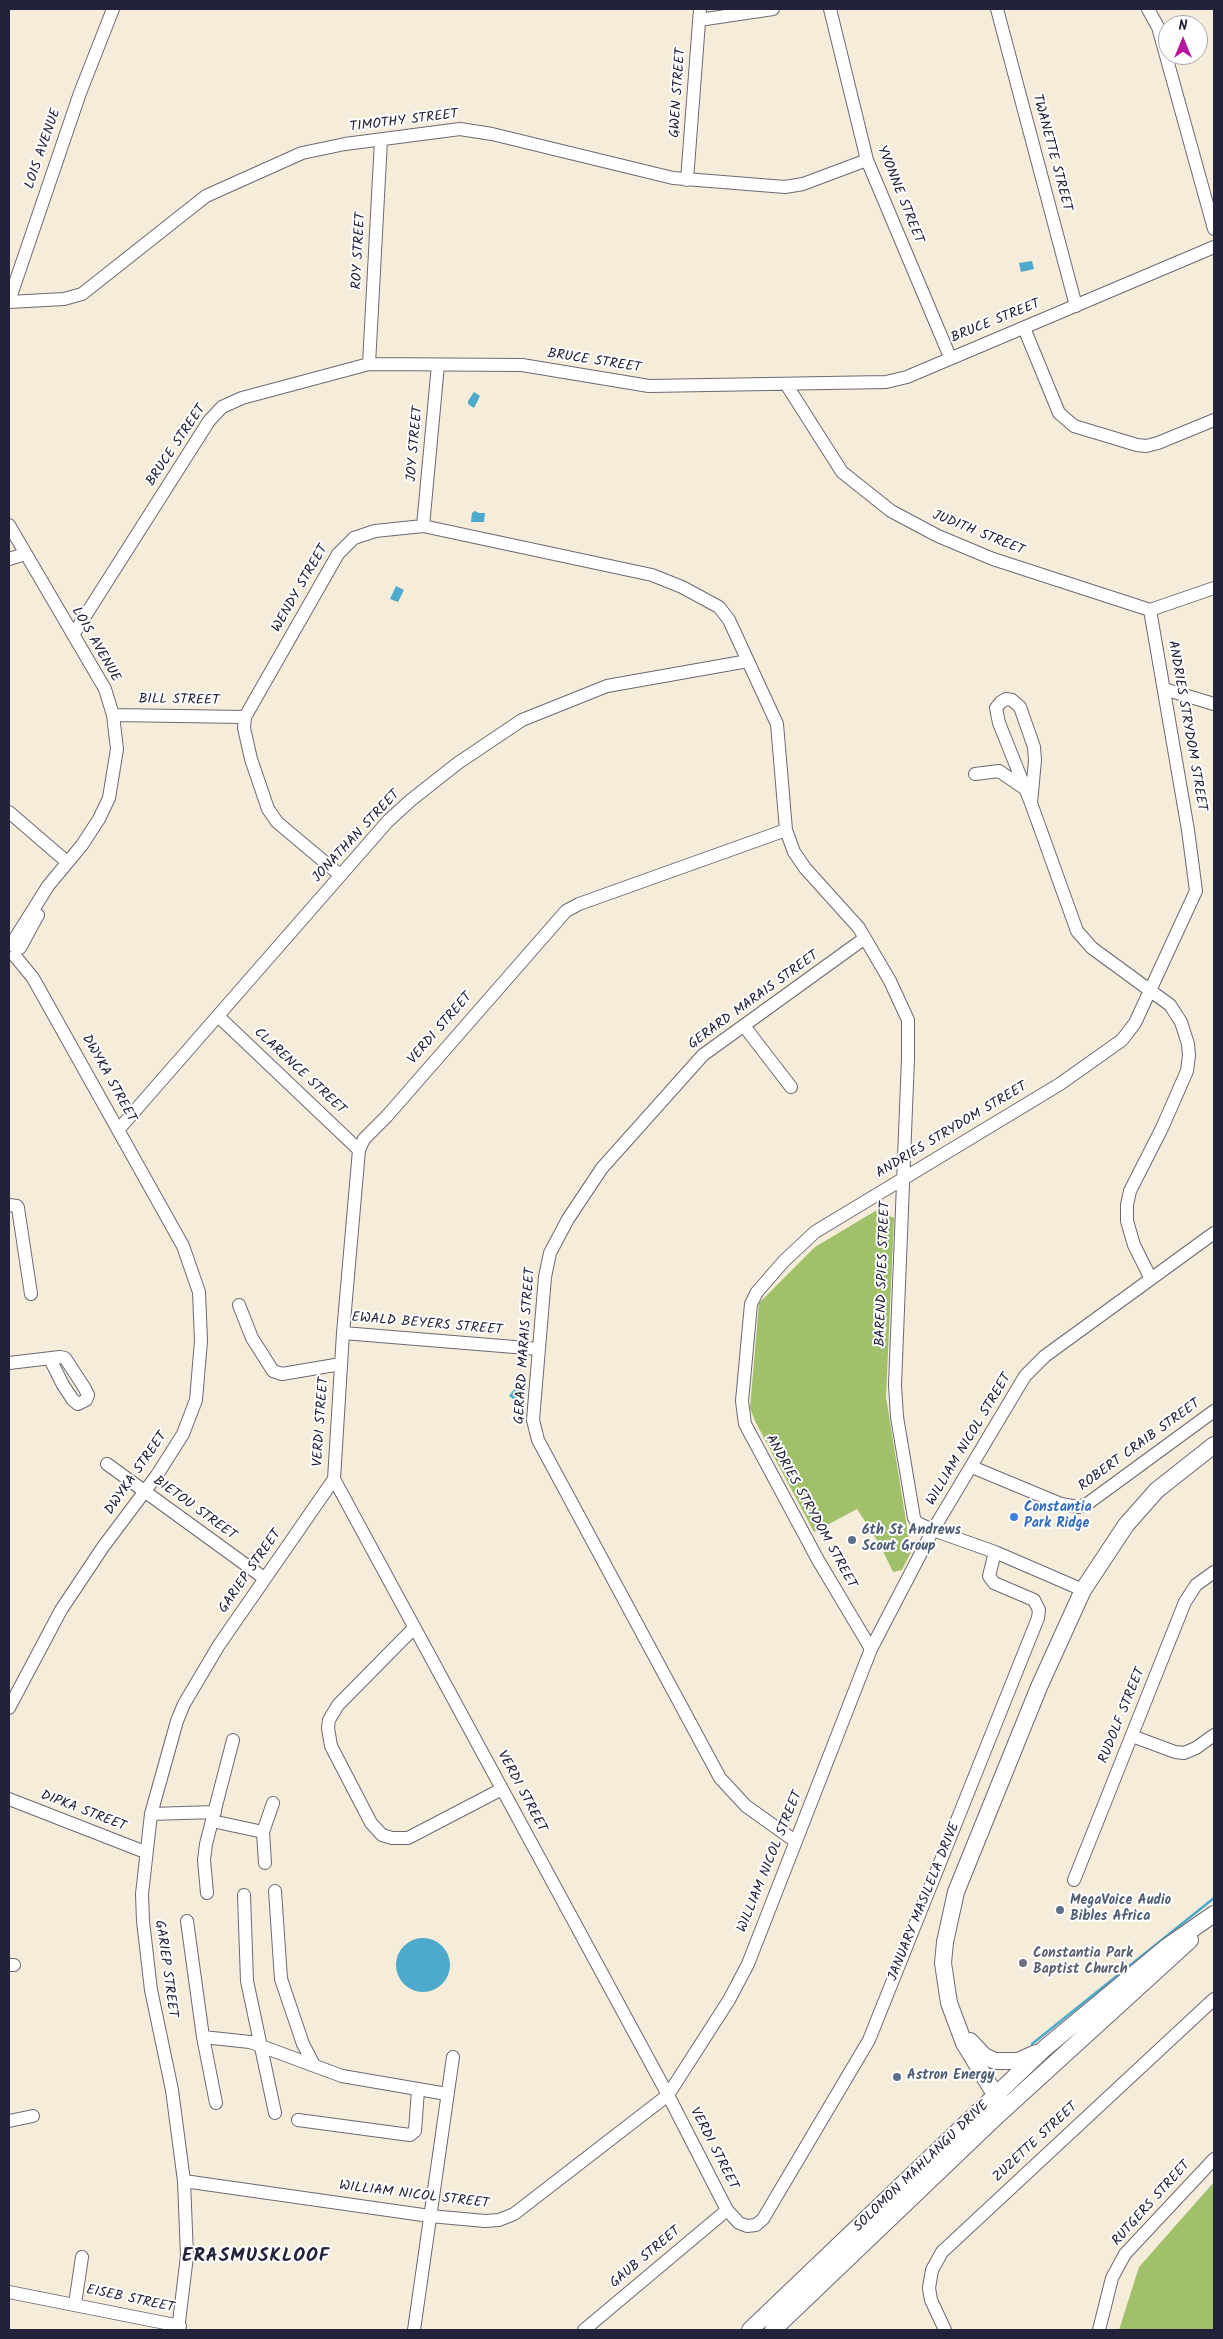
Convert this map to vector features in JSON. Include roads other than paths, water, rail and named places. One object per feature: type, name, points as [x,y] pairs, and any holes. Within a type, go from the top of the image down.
[{"type":"main road","name":"JANUARY MASILELA DRIVE","points":[[998,2104],[976,2082],[959,2052],[950,2030],[939,1990],[936,1969],[943,1918],[956,1892],[1039,1687],[1083,1590],[1126,1525],[1151,1497],[1214,1445]]},
{"type":"main road","name":"JANUARY MASILELA DRIVE","points":[[956,1892],[945,1942],[943,1963],[945,1981],[954,2018],[964,2043],[998,2104]]},
{"type":"main road","name":"SOLOMON MAHLANGU DRIVE","points":[[750,2330],[998,2104],[1174,1956],[1214,1915]]},
{"type":"main road","name":"SOLOMON MAHLANGU DRIVE","points":[[773,2330],[998,2104],[1045,2048],[1168,1946],[1214,1915]]},
{"type":"main road","points":[[954,2018],[975,2047],[984,2056],[995,2061],[1018,2061],[1045,2048]]},
{"type":"street","name":"LOIS AVENUE","points":[[9,302],[80,93],[113,9]]},
{"type":"street","points":[[700,15],[773,9]]},
{"type":"street","name":"YVONNE STREET","points":[[830,9],[867,160],[950,358]]},
{"type":"street","name":"TWANETTE STREET","points":[[997,9],[1076,306]]},
{"type":"street","points":[[1148,9],[1158,27],[1214,229]]},
{"type":"street","name":"GWEN STREET","points":[[687,180],[700,15]]},
{"type":"street","name":"TIMOTHY STREET","points":[[9,302],[64,299],[82,294],[197,202],[220,188],[302,153],[380,140],[460,129],[492,134],[651,174],[687,180],[792,186],[812,181],[867,160]]},
{"type":"street","name":"ROY STREET","points":[[369,364],[380,140]]},
{"type":"street","name":"BRUCE STREET","points":[[73,635],[209,421],[222,407],[242,398],[369,364],[522,365],[649,386],[886,382],[907,377],[1214,247]]},
{"type":"street","points":[[1024,328],[1059,413],[1074,426],[1137,446],[1146,446],[1214,420]]},
{"type":"street","name":"JOY STREET","points":[[423,526],[438,365]]},
{"type":"street","name":"JUDITH STREET","points":[[786,384],[842,472],[891,511],[962,548],[1127,604],[1150,610]]},
{"type":"street","name":"LOIS AVENUE","points":[[9,525],[105,689],[113,715],[117,749],[109,798],[99,819],[66,865],[54,890],[13,952]]},
{"type":"street","name":"WENDY STREET","points":[[244,717],[344,546],[362,534],[423,526],[664,579],[720,607],[730,620],[748,661]]},
{"type":"street","points":[[9,559],[25,554]]},
{"type":"street","points":[[1150,610],[1214,588]]},
{"type":"street","name":"ANDRIES STRYDOM STREET","points":[[871,1649],[818,1560],[745,1424],[742,1401],[751,1304],[757,1292],[808,1237],[1042,1095],[1122,1040],[1136,1023],[1196,891],[1188,830],[1150,610]]},
{"type":"street","name":"BAREND SPIES STREET","points":[[748,661],[778,730],[786,830],[799,860],[854,921],[890,981],[908,1020],[896,1404],[911,1511],[917,1523],[995,1552],[1083,1590]]},
{"type":"street","name":"JONATHAN STREET","points":[[119,1129],[388,821],[458,763],[522,720],[607,686],[748,661]]},
{"type":"street","points":[[1164,688],[1214,704]]},
{"type":"street","points":[[1031,803],[1035,760],[1034,747],[1020,707],[1012,700],[1006,700],[998,705],[996,714],[1080,936],[1092,948],[1170,1005],[1176,1013],[1186,1037],[1189,1055],[1183,1080],[1162,1128],[1130,1192],[1127,1205],[1127,1221],[1134,1244],[1151,1279]]},
{"type":"street","name":"BILL STREET","points":[[113,715],[244,717]]},
{"type":"street","points":[[244,717],[244,728],[251,759],[268,809],[277,822],[340,875]]},
{"type":"street","points":[[975,774],[999,771],[1024,788]]},
{"type":"street","points":[[9,812],[66,865]]},
{"type":"street","name":"VERDI STREET","points":[[727,2210],[668,2095],[334,1479],[343,1334],[359,1150],[364,1139],[387,1116],[566,911],[579,904],[786,830]]},
{"type":"street","name":"GERARD MARAIS STREET","points":[[796,1840],[746,1806],[720,1778],[543,1449],[534,1430],[533,1420],[546,1266],[554,1243],[602,1168],[684,1074],[703,1055],[865,938]]},
{"type":"street","name":"DWYKA STREET","points":[[9,1708],[62,1610],[103,1547],[172,1454],[192,1414],[199,1372],[201,1312],[199,1292],[183,1246],[27,968],[13,952]]},
{"type":"street","name":"CLARENCE STREET","points":[[218,1016],[359,1150]]},
{"type":"street","points":[[744,1026],[791,1086]]},
{"type":"street","points":[[11,1205],[18,1208],[31,1294]]},
{"type":"street","name":"WILLIAM NICOL STREET","points":[[184,2181],[430,2216],[486,2221],[505,2219],[591,2156],[668,2095],[738,1984],[748,1964],[871,1649],[933,1530],[1025,1376],[1034,1366],[1214,1233]]},
{"type":"street","points":[[239,1305],[252,1338],[272,1371],[282,1374],[341,1364]]},
{"type":"street","name":"EWALD BEYERS STREET","points":[[343,1334],[539,1349]]},
{"type":"street","points":[[9,1363],[50,1359]]},
{"type":"street","name":"ROBERT CRAIB STREET","points":[[972,1467],[1061,1504],[1078,1507],[1087,1504],[1214,1411]]},
{"type":"street","name":"BIETOU STREET","points":[[107,1464],[264,1578]]},
{"type":"street","name":"GARIEP STREET","points":[[179,2328],[187,2256],[184,2181],[172,2090],[145,1952],[142,1894],[151,1814],[172,1738],[184,1704],[219,1645],[334,1479]]},
{"type":"street","name":"JANUARY MASILELA DRIVE","points":[[727,2210],[734,2220],[747,2226],[756,2225],[763,2219],[862,2053],[890,1988],[1038,1618],[1039,1610],[1034,1600],[994,1583],[989,1576],[995,1552]]},
{"type":"street","name":"RUDOLF STREET","points":[[1074,1880],[1186,1602],[1196,1586],[1214,1572]]},
{"type":"street","points":[[414,1628],[338,1705],[329,1720],[328,1728],[331,1746],[371,1823],[382,1835],[392,1838],[408,1838],[502,1789]]},
{"type":"street","points":[[1132,1736],[1175,1752],[1184,1753],[1196,1748],[1214,1735]]},
{"type":"street","points":[[207,1893],[204,1860],[233,1740]]},
{"type":"street","name":"DIPKA STREET","points":[[9,1799],[146,1852]]},
{"type":"street","points":[[265,1863],[263,1832],[273,1803]]},
{"type":"street","points":[[151,1814],[213,1817],[263,1832]]},
{"type":"street","points":[[275,1891],[281,1979],[302,2044],[314,2064]]},
{"type":"street","points":[[244,1895],[247,1981],[275,2113]]},
{"type":"street","points":[[187,1920],[202,2037],[216,2103]]},
{"type":"street","name":"ZUZETTE STREET","points":[[945,2330],[930,2300],[929,2288],[932,2270],[942,2252],[1214,1999]]},
{"type":"street","points":[[202,2037],[242,2039],[314,2064],[342,2076],[446,2094]]},
{"type":"street","points":[[414,2330],[446,2094],[453,2057]]},
{"type":"street","points":[[298,2120],[410,2135],[415,2131],[418,2090]]},
{"type":"street","points":[[9,2121],[33,2116]]},
{"type":"street","name":"RUTGERS STREET","points":[[1099,2330],[1112,2278],[1125,2254],[1214,2158]]},
{"type":"street","name":"GAUB STREET","points":[[584,2330],[727,2210]]},
{"type":"street","name":"EISEB STREET","points":[[75,2304],[82,2257]]},
{"type":"street","name":"EISEB STREET","points":[[9,2292],[75,2304],[179,2328]]},
{"type":"water","points":[[1032,261],[1034,269],[1021,272],[1019,263]]},
{"type":"water","points":[[474,392],[480,396],[474,408],[468,404],[468,401]]},
{"type":"water","points":[[475,511],[485,513],[484,522],[471,522],[472,513]]},
{"type":"water","points":[[396,586],[404,590],[398,602],[390,599]]},
{"type":"water","points":[[520,1386],[523,1392],[516,1401],[509,1396],[516,1387]]},
{"type":"water","points":[[418,1938],[428,1938],[438,1942],[446,1950],[450,1965],[446,1980],[438,1988],[428,1992],[418,1992],[408,1988],[400,1980],[396,1970],[396,1960],[400,1950],[408,1942]]},
{"type":"waterway","points":[[1032,2044],[1214,1898]]},
{"type":"place","name":"Constantia Park Ridge","points":[[1014,1517]]},
{"type":"place","name":"6th St Andrews Scout Group","points":[[852,1540]]},
{"type":"place","name":"MegaVoice Audio Bibles Africa","points":[[1060,1910]]},
{"type":"place","name":"Constantia Park Baptist Church","points":[[1023,1963]]},
{"type":"place","name":"Astron Energy","points":[[897,2077]]},
{"type":"district","name":"ERASMUSKLOOF","points":[[256,2258]]}]
